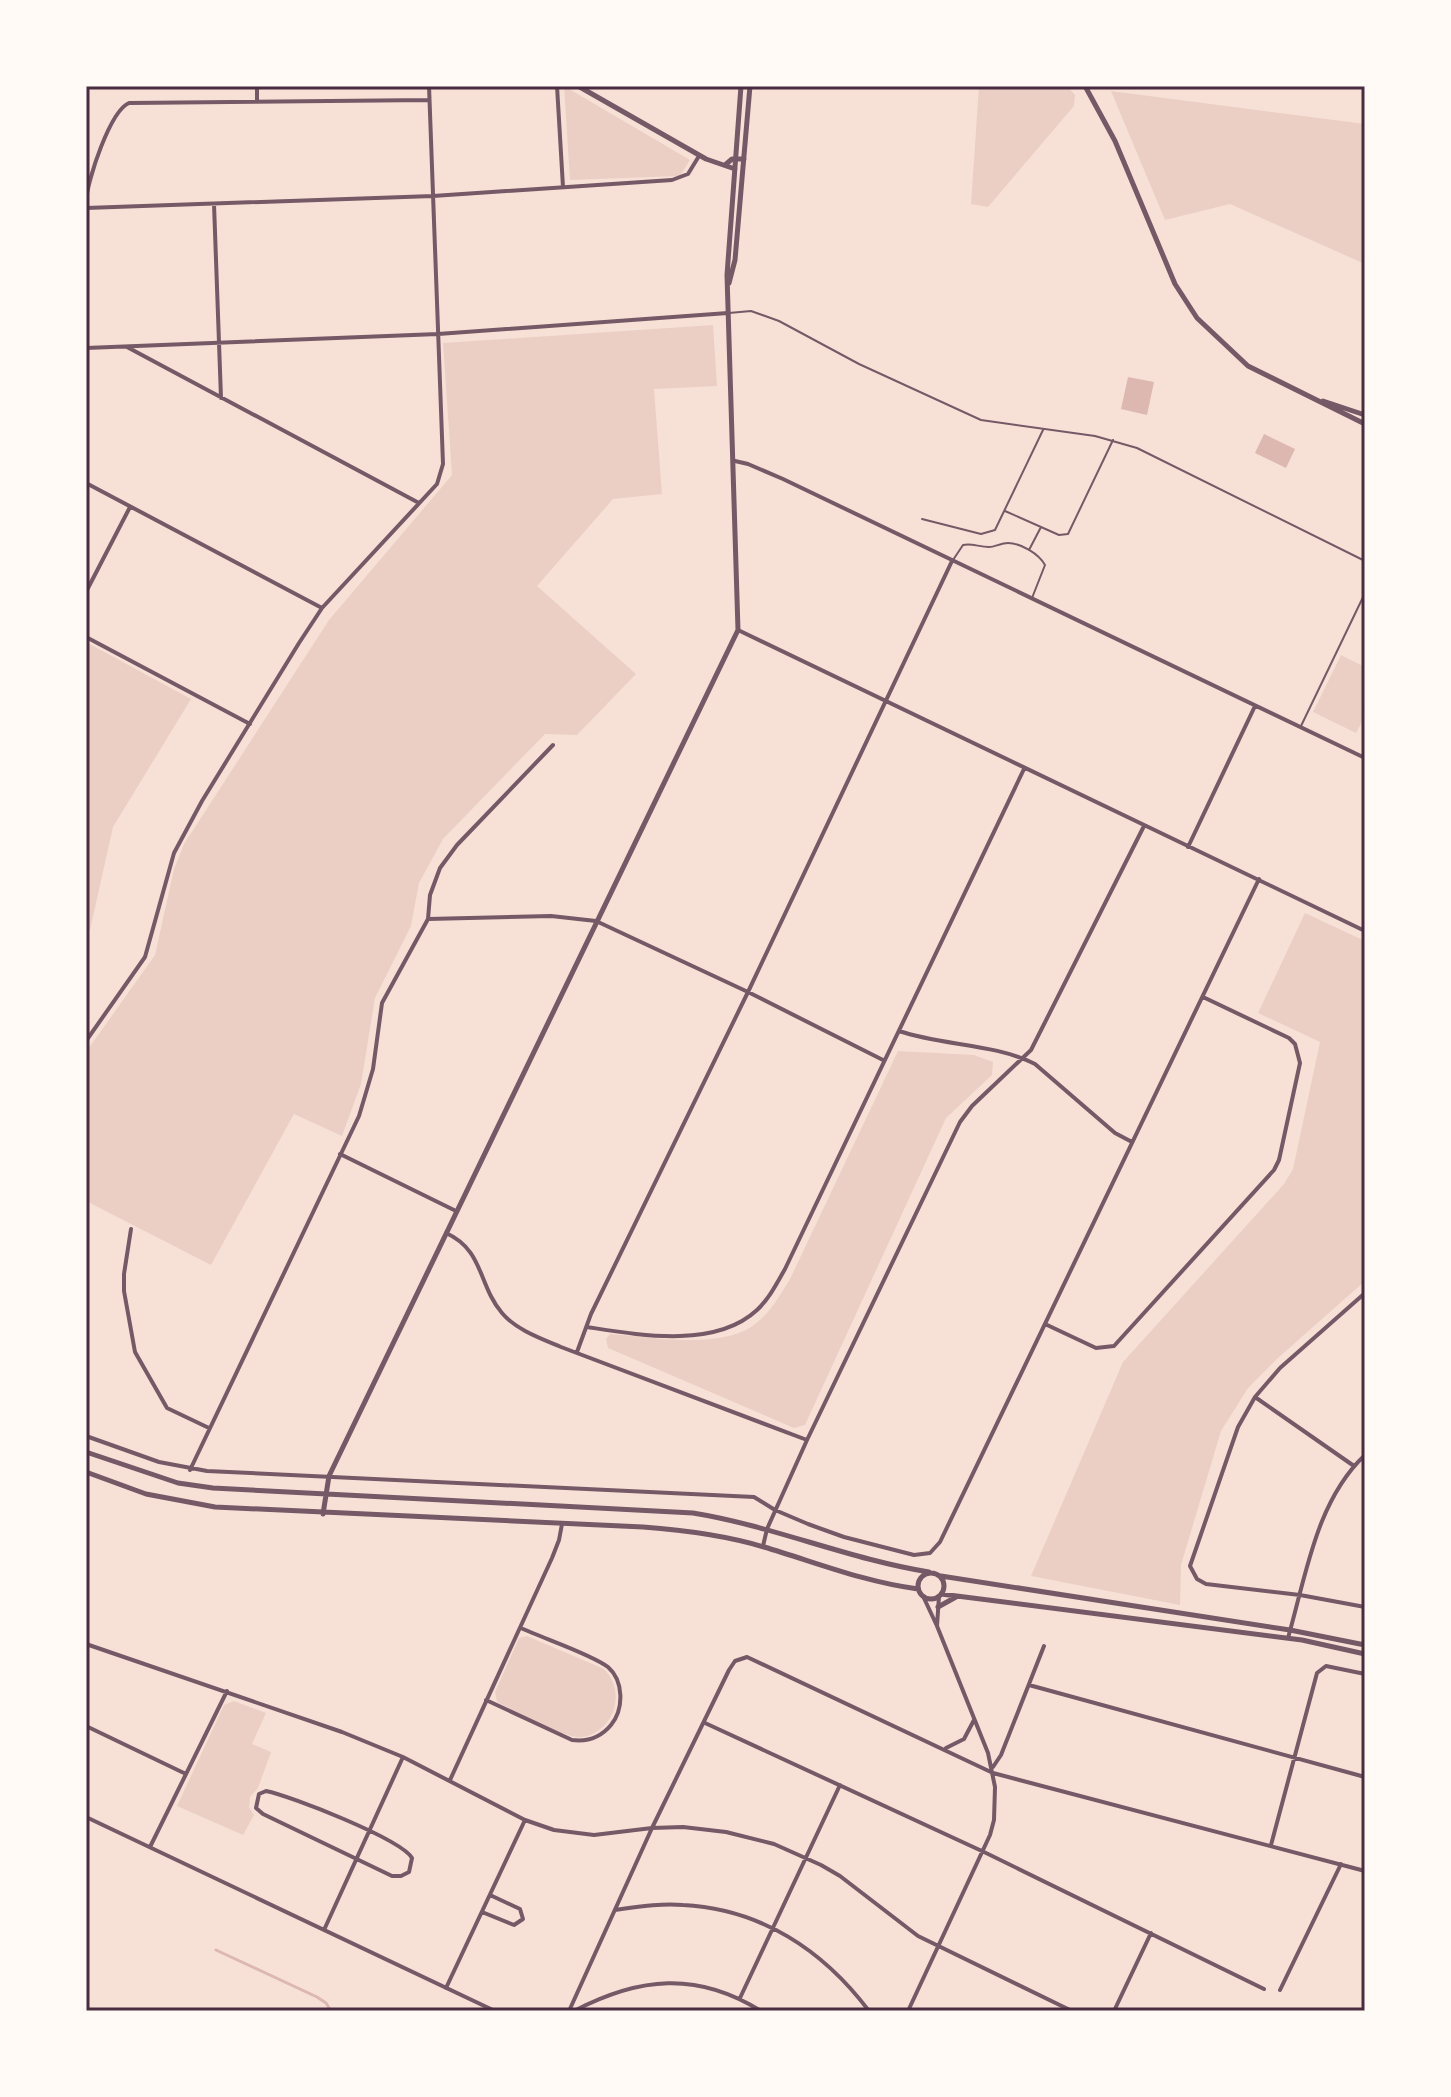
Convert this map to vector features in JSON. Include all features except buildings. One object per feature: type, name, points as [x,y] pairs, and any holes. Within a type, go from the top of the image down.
[{"type":"street","points":[[257,86],[257,100]]},
{"type":"street","points":[[86,1041],[145,957],[174,853],[202,801],[322,608],[437,484],[443,464],[429,86]]},
{"type":"street","points":[[557,86],[563,187]]},
{"type":"street","points":[[578,86],[699,155],[743,170]]},
{"type":"street","points":[[323,1514],[329,1476],[738,630],[728,241],[741,86]]},
{"type":"street","points":[[729,283],[735,260],[750,86]]},
{"type":"street","points":[[1085,86],[1115,141],[1175,284],[1197,318],[1248,366],[1365,424]]},
{"type":"street","points":[[86,200],[90,180],[123,105],[134,102],[429,100]]},
{"type":"street","points":[[86,208],[433,196],[680,179],[688,174],[699,155]]},
{"type":"street","points":[[725,165],[735,159],[744,159]]},
{"type":"street","points":[[214,204],[221,398]]},
{"type":"street","points":[[86,348],[438,334],[728,313]]},
{"type":"street","points":[[125,346],[420,504]]},
{"type":"street","points":[[1318,401],[1365,415]]},
{"type":"street","points":[[735,461],[783,479],[1365,758]]},
{"type":"street","points":[[86,483],[322,608]]},
{"type":"street","points":[[86,592],[130,507]]},
{"type":"street","points":[[577,1352],[586,1327],[888,701],[952,561]]},
{"type":"street","points":[[738,630],[1365,931]]},
{"type":"street","points":[[86,637],[250,724]]},
{"type":"street","points":[[1188,847],[1255,706]]},
{"type":"street","points":[[190,1470],[359,1116],[369,1085],[385,994],[428,919],[434,882],[447,856],[553,745]]},
{"type":"street","points":[[586,1327],[695,1336],[723,1331],[765,1302],[785,1269],[1024,769]]},
{"type":"street","points":[[763,1546],[767,1529],[807,1440],[960,1122],[972,1106],[1024,1058],[1036,1041],[1144,826]]},
{"type":"street","points":[[86,1436],[190,1470],[747,1497],[761,1500],[775,1510],[844,1537],[914,1555],[930,1553],[940,1542],[1259,879]]},
{"type":"street","points":[[428,919],[551,916],[596,921],[883,1060]]},
{"type":"street","points":[[1045,1324],[1096,1348],[1114,1346],[1274,1170],[1279,1160],[1300,1063],[1295,1044],[1289,1038],[1203,997]]},
{"type":"street","points":[[899,1031],[1024,1058],[1115,1133],[1132,1142]]},
{"type":"street","points":[[340,1154],[456,1211]]},
{"type":"street","points":[[131,1229],[124,1291],[135,1352],[167,1408],[209,1428]]},
{"type":"street","points":[[446,1233],[463,1242],[470,1251],[503,1316],[546,1341],[807,1440]]},
{"type":"street","points":[[1365,1293],[1280,1368],[1255,1397],[1238,1427],[1190,1562],[1192,1574],[1206,1584],[1300,1595],[1365,1607]]},
{"type":"street","points":[[1255,1397],[1354,1466]]},
{"type":"street","points":[[86,1452],[193,1486],[668,1510],[719,1517],[865,1560],[941,1576],[1290,1630],[1365,1645]]},
{"type":"street","points":[[1288,1638],[1332,1497],[1365,1455]]},
{"type":"street","points":[[86,1472],[146,1494],[197,1505],[693,1531],[763,1546],[874,1582],[918,1589],[937,1626],[993,1770],[994,1820],[984,1852],[908,2011]]},
{"type":"street","points":[[450,1780],[556,1549],[562,1524]]},
{"type":"street","points":[[918,1589],[921,1576],[929,1572]]},
{"type":"street","points":[[937,1626],[944,1583],[941,1576]]},
{"type":"street","points":[[923,1596],[931,1599],[940,1595],[961,1596],[1288,1638],[1365,1654]]},
{"type":"street","points":[[938,1607],[961,1596]]},
{"type":"street","points":[[486,1700],[572,1740],[599,1736],[616,1719],[620,1689],[609,1668],[521,1628]]},
{"type":"street","points":[[86,1644],[342,1732],[403,1757],[525,1820],[554,1830],[580,1834],[683,1827],[726,1832],[774,1844],[840,1876],[906,1930],[938,1948],[1072,2011]]},
{"type":"street","points":[[993,1770],[1044,1646]]},
{"type":"street","points":[[571,2011],[652,1828],[729,1670],[738,1659],[750,1658],[993,1770],[1365,1871]]},
{"type":"street","points":[[1271,1845],[1320,1670],[1326,1666],[1365,1674]]},
{"type":"street","points":[[1029,1685],[1365,1777]]},
{"type":"street","points":[[150,1847],[227,1691]]},
{"type":"street","points":[[946,1748],[964,1739],[975,1720]]},
{"type":"street","points":[[705,1723],[984,1852],[1264,1989]]},
{"type":"street","points":[[86,1726],[186,1774]]},
{"type":"street","points":[[324,1930],[403,1757]]},
{"type":"street","points":[[740,1998],[840,1785]]},
{"type":"street","points":[[263,1792],[272,1792],[370,1830],[408,1851],[412,1867],[405,1875],[396,1877],[263,1814],[256,1808],[257,1797],[263,1792]]},
{"type":"street","points":[[86,1817],[495,2011]]},
{"type":"street","points":[[446,1988],[525,1820]]},
{"type":"street","points":[[1280,1990],[1341,1864]]},
{"type":"street","points":[[482,1912],[514,1925],[523,1919],[520,1909],[490,1895]]},
{"type":"street","points":[[615,1910],[682,1905],[733,1914],[773,1928],[834,1968],[869,2011]]},
{"type":"street","points":[[1114,2011],[1151,1933]]},
{"type":"street","points":[[571,2011],[621,1990],[659,1983],[706,1986],[740,1998],[761,2011]]},
{"type":"lane","points":[[728,313],[751,311],[779,321],[859,364],[981,420],[1113,440],[1137,448],[1365,561]]},
{"type":"lane","points":[[922,519],[986,534],[995,530],[1043,429]]},
{"type":"lane","points":[[1004,510],[1059,535],[1071,531],[1113,440]]},
{"type":"lane","points":[[1029,550],[1041,526]]},
{"type":"lane","points":[[952,561],[959,549],[970,543],[988,547],[1010,543],[1029,550],[1045,565],[1031,599]]},
{"type":"lane","points":[[1301,727],[1365,593]]},
{"type":"shaded area","points":[[564,86],[690,160],[680,176],[570,180]]},
{"type":"shaded area","points":[[979,86],[1067,86],[1075,95],[1074,106],[988,207],[971,204]]},
{"type":"shaded area","points":[[1111,91],[1365,124],[1365,264],[1230,204],[1165,220]]},
{"type":"shaded area","points":[[713,325],[717,386],[654,389],[662,494],[613,499],[537,586],[636,674],[577,735],[545,734],[443,839],[419,883],[411,926],[375,998],[361,1084],[342,1136],[294,1114],[211,1265],[86,1201],[86,1052],[155,955],[174,869],[184,844],[329,620],[452,475],[443,343]]},
{"type":"shaded area","points":[[1128,377],[1154,382],[1147,415],[1121,409]]},
{"type":"shaded area","points":[[1264,434],[1295,449],[1286,468],[1255,453]]},
{"type":"shaded area","points":[[86,642],[191,699],[113,827],[90,930],[86,935]]},
{"type":"shaded area","points":[[1341,655],[1365,667],[1365,696],[1361,705],[1365,708],[1365,716],[1356,733],[1313,712]]},
{"type":"shaded area","points":[[1305,913],[1365,941],[1365,1281],[1248,1388],[1221,1431],[1181,1565],[1180,1605],[1031,1576],[1123,1362],[1284,1184],[1293,1169],[1320,1042],[1258,1013]]},
{"type":"shaded area","points":[[898,1051],[974,1055],[993,1062],[992,1075],[946,1118],[805,1425],[794,1428],[608,1348],[606,1339],[610,1334],[682,1340],[720,1338],[737,1334],[763,1317],[790,1279]]},
{"type":"shaded area","points":[[527,1636],[608,1673],[615,1688],[615,1704],[609,1720],[600,1729],[589,1736],[569,1735],[497,1702],[495,1692],[519,1638]]},
{"type":"shaded area","points":[[234,1701],[266,1713],[252,1744],[271,1752],[258,1788],[250,1797],[249,1807],[254,1815],[243,1835],[177,1806],[224,1705]]},
{"type":"waterway","points":[[216,1950],[317,1997],[331,2011]]}]
